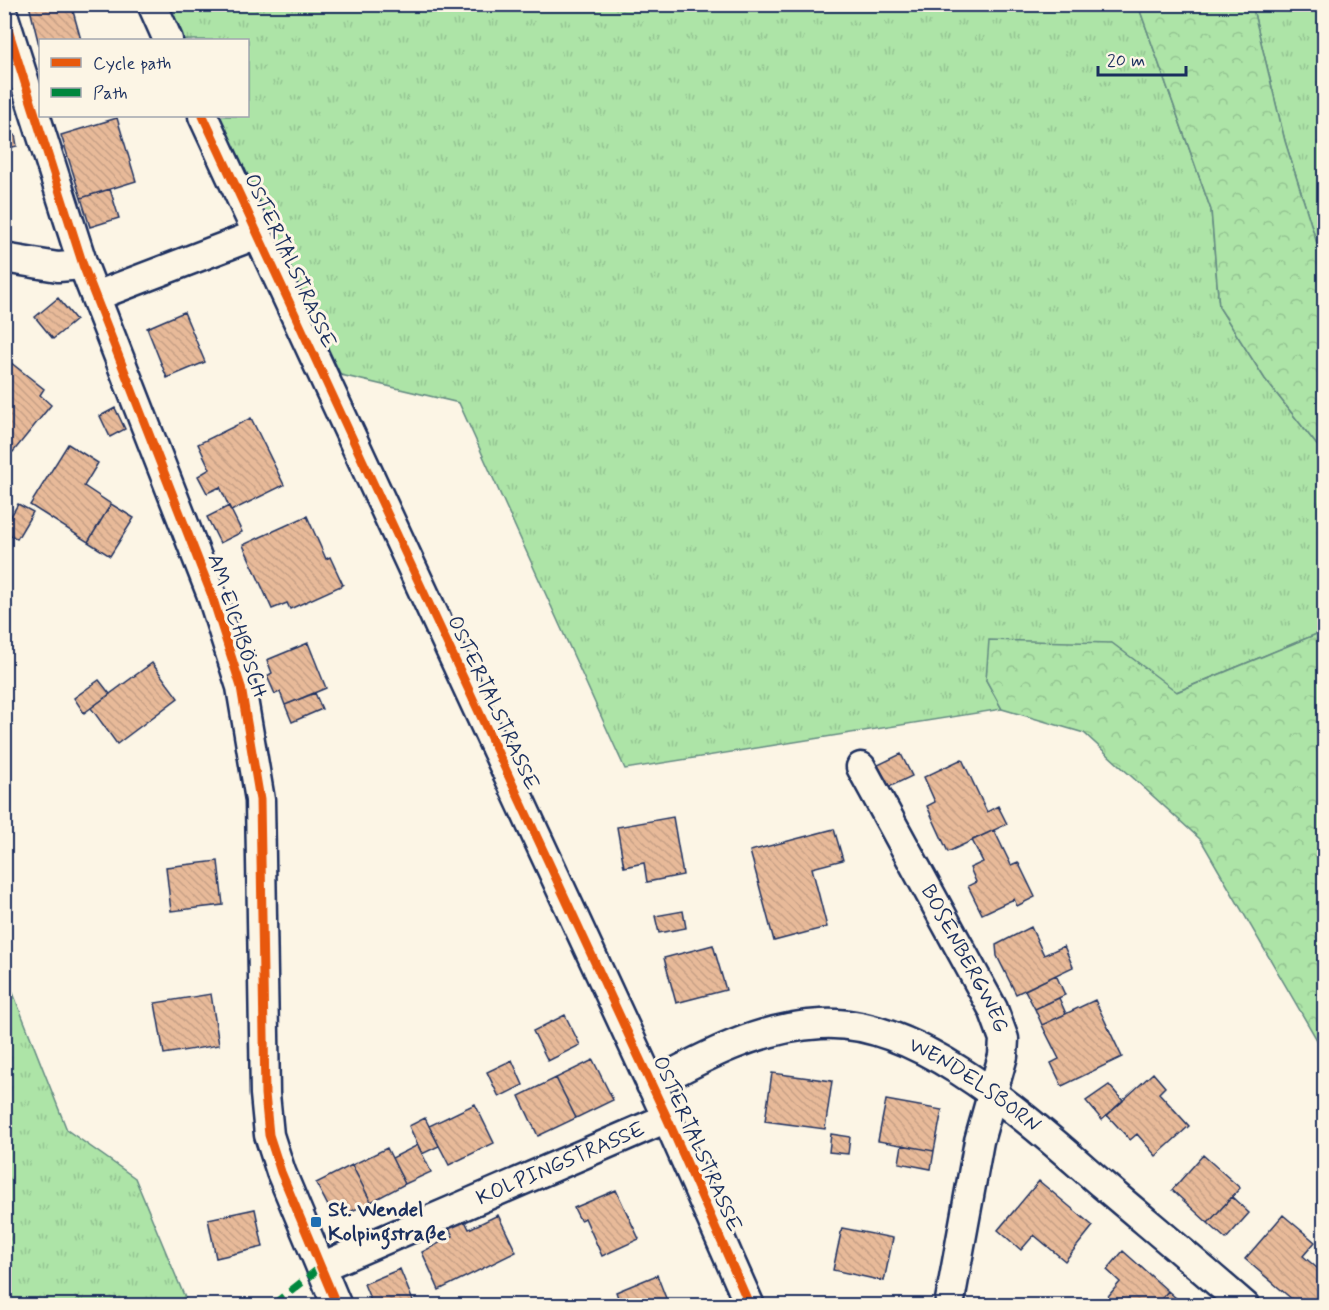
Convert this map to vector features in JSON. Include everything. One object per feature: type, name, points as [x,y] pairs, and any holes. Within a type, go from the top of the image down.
[{"type":"street","points":[[152,4],[168,39]]},
{"type":"street","name":"AM EICHBÖSCH","points":[[4,17],[83,265],[211,593],[241,687],[260,800],[265,1094],[270,1135],[281,1172],[337,1305]]},
{"type":"street","name":"OSTERTALSTRASSE","points":[[203,117],[667,1118],[750,1305]]},
{"type":"street","points":[[96,296],[258,234]]},
{"type":"street","points":[[4,258],[58,267],[83,265]]},
{"type":"street","name":"BOSENBERGWEG","points":[[861,767],[993,1009],[1004,1039],[995,1093],[979,1141],[949,1305]]},
{"type":"street","name":"WENDELSBORN","points":[[651,1085],[734,1043],[774,1031],[822,1024],[868,1029],[921,1049],[995,1093],[1245,1305]]},
{"type":"street","name":"KOLPINGSTRASSE","points":[[321,1267],[667,1118]]},
{"type":"green space","points":[[703,4],[734,10],[736,4],[1138,5],[1211,210],[1219,307],[1265,379],[1324,454],[1324,631],[1176,692],[1111,643],[986,680],[1002,709],[625,769],[459,403],[341,375],[216,117],[249,117],[249,39],[180,39],[164,5]]},
{"type":"green space","points":[[1138,5],[1252,5],[1285,141],[1324,266],[1324,454],[1265,379],[1219,307],[1211,210]]},
{"type":"green space","points":[[1252,5],[1324,5],[1324,266],[1285,141]]},
{"type":"green space","points":[[1324,631],[1324,1052],[1201,840],[1084,733],[1002,709],[986,680],[989,640],[1112,643],[1177,692]]},
{"type":"green space","points":[[4,970],[67,1130],[135,1178],[188,1305],[5,1305]]},
{"type":"building","points":[[71,4],[81,39],[39,39],[39,45],[29,5]]},
{"type":"building","points":[[117,118],[136,181],[81,198],[61,135]]},
{"type":"building","points":[[15,135],[17,146],[4,149],[4,137]]},
{"type":"building","points":[[110,189],[119,218],[90,227],[81,198]]},
{"type":"building","points":[[58,298],[76,320],[53,339],[35,317]]},
{"type":"building","points":[[184,312],[205,362],[167,378],[147,328]]},
{"type":"building","points":[[10,362],[44,389],[40,395],[51,405],[13,452],[4,445],[4,368]]},
{"type":"building","points":[[115,408],[125,429],[110,437],[100,416]]},
{"type":"building","points":[[251,418],[284,485],[231,511],[220,487],[207,493],[198,476],[210,469],[198,444]]},
{"type":"building","points":[[68,444],[98,463],[84,486],[111,504],[88,542],[30,505]]},
{"type":"building","points":[[18,504],[33,512],[17,539],[4,531],[4,528]]},
{"type":"building","points":[[111,504],[134,518],[110,556],[88,542]]},
{"type":"building","points":[[229,506],[242,532],[220,543],[207,517]]},
{"type":"building","points":[[307,516],[326,559],[330,557],[343,585],[290,609],[287,603],[272,609],[243,545]]},
{"type":"building","points":[[308,643],[326,688],[285,705],[280,692],[275,694],[267,676],[272,673],[267,660]]},
{"type":"building","points":[[152,663],[178,698],[117,744],[91,708]]},
{"type":"building","points":[[99,680],[110,694],[84,713],[74,698]]},
{"type":"building","points":[[315,693],[322,709],[292,722],[285,705]]},
{"type":"building","points":[[901,754],[912,776],[889,787],[878,765]]},
{"type":"building","points":[[962,759],[987,812],[998,806],[1007,824],[948,852],[927,806],[935,802],[924,777]]},
{"type":"building","points":[[673,817],[683,875],[647,882],[644,863],[624,867],[617,827]]},
{"type":"building","points":[[834,829],[843,860],[812,868],[827,927],[774,941],[750,851]]},
{"type":"building","points":[[994,830],[1011,865],[1018,862],[1035,897],[1017,906],[1014,899],[982,914],[968,886],[976,882],[970,868],[983,862],[972,840]]},
{"type":"building","points":[[218,861],[223,905],[171,911],[166,867]]},
{"type":"building","points":[[683,911],[686,928],[659,933],[655,916]]},
{"type":"building","points":[[1031,927],[1044,955],[1064,946],[1073,967],[1016,994],[997,956],[996,945]]},
{"type":"building","points":[[713,945],[726,990],[676,1003],[664,958]]},
{"type":"building","points":[[1056,975],[1065,995],[1035,1009],[1025,990]]},
{"type":"building","points":[[211,994],[219,1045],[164,1054],[155,1003]]},
{"type":"building","points":[[1059,998],[1066,1014],[1042,1025],[1035,1009]]},
{"type":"building","points":[[1095,1000],[1122,1057],[1062,1086],[1051,1063],[1059,1059],[1042,1025]]},
{"type":"building","points":[[565,1015],[580,1045],[548,1061],[533,1031]]},
{"type":"building","points":[[512,1060],[523,1085],[499,1097],[487,1072]]},
{"type":"building","points":[[593,1060],[613,1100],[576,1118],[556,1078]]},
{"type":"building","points":[[772,1073],[832,1081],[825,1129],[765,1121]]},
{"type":"building","points":[[1153,1073],[1165,1087],[1159,1093],[1189,1126],[1156,1156],[1137,1134],[1130,1140],[1107,1115]]},
{"type":"building","points":[[556,1078],[576,1118],[538,1136],[519,1096]]},
{"type":"building","points":[[1109,1085],[1123,1101],[1102,1120],[1086,1101]]},
{"type":"building","points":[[886,1100],[942,1110],[934,1151],[878,1141]]},
{"type":"building","points":[[475,1104],[494,1143],[449,1165],[429,1126]]},
{"type":"building","points":[[425,1118],[439,1146],[422,1154],[409,1126]]},
{"type":"building","points":[[831,1134],[850,1137],[848,1154],[829,1152]]},
{"type":"building","points":[[418,1145],[431,1172],[405,1184],[392,1158]]},
{"type":"building","points":[[902,1145],[934,1151],[931,1169],[899,1163]]},
{"type":"building","points":[[387,1148],[405,1184],[371,1202],[352,1165]]},
{"type":"building","points":[[1203,1155],[1240,1188],[1208,1223],[1172,1190]]},
{"type":"building","points":[[352,1165],[371,1202],[335,1219],[316,1183]]},
{"type":"building","points":[[1039,1181],[1093,1226],[1065,1261],[1034,1235],[1021,1250],[998,1230]]},
{"type":"building","points":[[616,1190],[639,1239],[602,1256],[585,1218],[580,1220],[574,1208]]},
{"type":"building","points":[[1232,1197],[1249,1213],[1226,1239],[1208,1223]]},
{"type":"building","points":[[255,1209],[263,1247],[216,1258],[208,1219]]},
{"type":"building","points":[[498,1215],[516,1252],[439,1290],[422,1252],[453,1236],[448,1226],[464,1219],[469,1229]]},
{"type":"building","points":[[1283,1215],[1315,1242],[1303,1256],[1324,1274],[1324,1298],[1318,1306],[1300,1306],[1245,1259]]},
{"type":"building","points":[[842,1228],[893,1238],[884,1281],[833,1270]]},
{"type":"building","points":[[1123,1251],[1168,1291],[1156,1306],[1100,1306],[1120,1282],[1107,1270]]},
{"type":"building","points":[[400,1269],[415,1306],[373,1306],[364,1284]]},
{"type":"building","points":[[657,1275],[669,1306],[621,1306],[616,1292]]},
{"type":"building","points":[[1168,1291],[1185,1306],[1162,1306],[1159,1302]]},
{"type":"marked path","points":[[272,1306],[321,1267]]},
{"type":"cycle path","points":[[4,17],[83,265],[211,593],[241,687],[260,800],[265,1094],[269,1135],[281,1172],[337,1306]]},
{"type":"cycle path","points":[[203,117],[667,1118],[750,1306]]},
{"type":"place","name":"St. Wendel Kolpingstraße","points":[[316,1222]]}]
